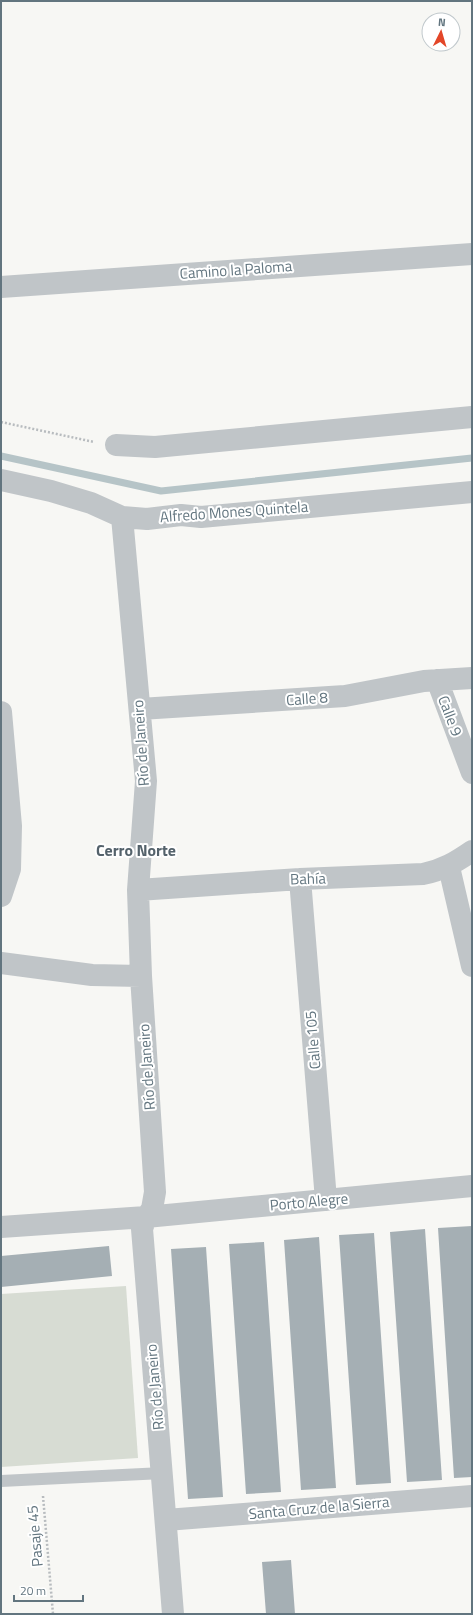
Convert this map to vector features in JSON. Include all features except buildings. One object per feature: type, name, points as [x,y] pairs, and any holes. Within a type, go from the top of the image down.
[{"type":"street","name":"Camino la Paloma","points":[[1,287],[472,254]]},
{"type":"street","points":[[116,445],[155,447],[472,418]]},
{"type":"street","name":"Alfredo Mones Quintela","points":[[1,480],[51,491],[91,503],[122,517],[147,519],[181,515],[201,517],[472,492]]},
{"type":"street","name":"Río de Janeiro","points":[[122,517],[146,781],[138,890],[141,976],[154,1192],[152,1209],[146,1217],[142,1229],[163,1473],[173,1614]]},
{"type":"street","name":"Calle 8","points":[[140,709],[345,696],[424,681],[472,678]]},
{"type":"street","name":"Calle 9","points":[[437,680],[472,773]]},
{"type":"street","points":[[1,712],[11,826],[10,870],[1,896]]},
{"type":"street","name":"Bahía","points":[[138,890],[300,879],[404,876],[438,871],[449,867],[472,851]]},
{"type":"street","points":[[449,867],[472,966]]},
{"type":"street","name":"Calle 105","points":[[300,879],[326,1200]]},
{"type":"street","points":[[1,963],[92,975],[141,976]]},
{"type":"street","name":"Porto Alegre","points":[[1,1227],[146,1217],[472,1186]]},
{"type":"street","name":"Santa Cruz de la Sierra","points":[[166,1520],[472,1496]]},
{"type":"lane","points":[[1,1482],[163,1473]]},
{"type":"path","points":[[1,422],[91,442],[116,445]]},
{"type":"path","name":"Pasaje 45","points":[[41,1479],[53,1614]]},
{"type":"shaded area","points":[[126,1286],[138,1458],[1,1467],[1,1294]]},
{"type":"waterway","points":[[1,456],[161,491],[472,458]]},
{"type":"district","name":"Cerro Norte","points":[[136,850]]}]
